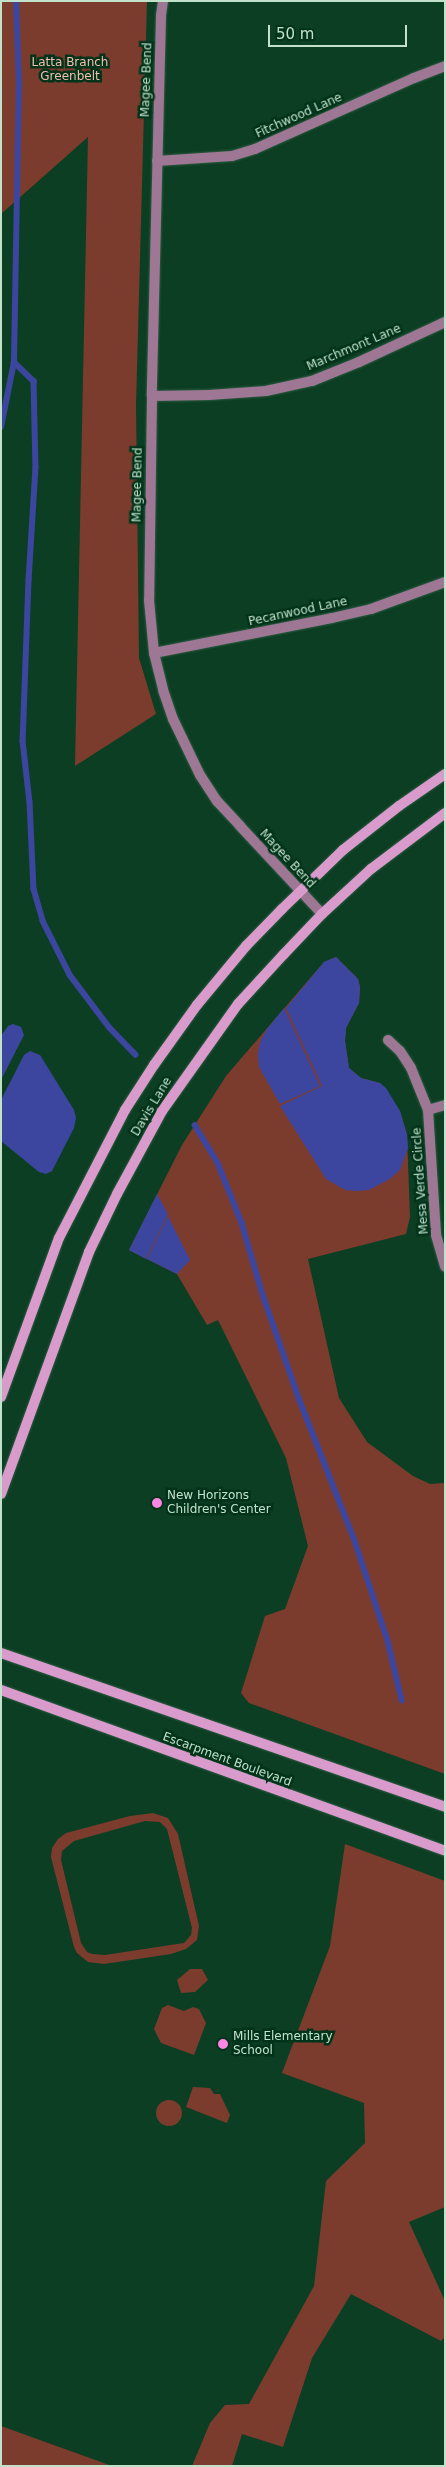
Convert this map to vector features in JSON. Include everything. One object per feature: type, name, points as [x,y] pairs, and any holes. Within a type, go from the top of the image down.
[{"type":"main road","name":"Davis Lane","points":[[1,1397],[59,1238],[125,1110],[197,1005],[246,946],[344,850],[399,806],[445,774]]},
{"type":"main road","name":"Davis Lane","points":[[1,1494],[89,1252],[117,1194],[162,1111],[238,1004],[322,914],[378,864],[445,813]]},
{"type":"main road","points":[[1,1653],[445,1807]]},
{"type":"main road","name":"Escarpment Boulevard","points":[[1,1690],[445,1851]]},
{"type":"street","name":"Magee Bend","points":[[163,1],[157,161],[149,600],[154,653],[162,690],[173,719],[200,775],[217,801],[322,914]]},
{"type":"street","name":"Fitchwood Lane","points":[[157,161],[232,156],[255,149],[445,66]]},
{"type":"street","name":"Marchmont Lane","points":[[152,396],[209,396],[266,391],[312,381],[359,362],[445,322]]},
{"type":"street","name":"Pecanwood Lane","points":[[154,653],[348,614],[398,600],[445,582]]},
{"type":"street","points":[[388,1040],[400,1051],[411,1068],[428,1110]]},
{"type":"street","name":"Mesa Verde Circle","points":[[445,1105],[428,1110],[436,1235],[445,1268]]},
{"type":"green space","name":"Latta Branch Greenbelt","points":[[1,1],[147,1],[136,405],[139,658],[156,714],[75,766],[88,137],[1,214]]},
{"type":"green space","points":[[336,957],[358,979],[360,987],[359,1003],[346,1028],[345,1041],[349,1068],[361,1078],[380,1083],[400,1111],[407,1135],[410,1217],[406,1234],[308,1259],[339,1398],[367,1442],[413,1476],[430,1484],[445,1483],[445,1774],[249,1703],[241,1693],[265,1616],[285,1609],[308,1546],[286,1458],[218,1320],[207,1325],[177,1274],[129,1250],[182,1145],[226,1076],[324,962]]},
{"type":"green space","points":[[153,1813],[168,1818],[178,1834],[199,1926],[197,1940],[186,1949],[171,1954],[104,1964],[88,1962],[77,1953],[74,1947],[51,1857],[52,1848],[58,1839],[66,1833],[130,1816]],"holes":[[[145,1821],[160,1822],[167,1829],[192,1928],[191,1935],[184,1943],[105,1955],[87,1952],[81,1943],[61,1860],[62,1851],[74,1841]]]},
{"type":"green space","points":[[345,1844],[445,1881],[445,2207],[409,2222],[445,2301],[445,2337],[441,2341],[351,2294],[312,2358],[283,2447],[242,2434],[232,2466],[192,2466],[210,2423],[225,2405],[249,2404],[314,2286],[326,2181],[365,2143],[364,2103],[282,2073],[330,1946]]},
{"type":"green space","points":[[190,1969],[202,1969],[208,1980],[195,1992],[181,1993],[177,1980]]},
{"type":"green space","points":[[168,2005],[184,2011],[193,2007],[199,2009],[206,2023],[194,2055],[161,2043],[154,2029],[162,2008]]},
{"type":"green space","points":[[193,2087],[210,2088],[214,2094],[220,2094],[230,2115],[227,2123],[186,2107]]},
{"type":"green space","points":[[169,2100],[178,2104],[182,2113],[178,2122],[169,2126],[160,2122],[156,2113],[160,2104]]},
{"type":"green space","points":[[1,2426],[112,2466],[1,2466]]},
{"type":"shaded area","points":[[336,957],[358,979],[360,987],[359,1003],[346,1028],[345,1041],[349,1068],[361,1078],[380,1083],[386,1088],[400,1111],[407,1135],[408,1148],[400,1170],[390,1179],[369,1190],[345,1190],[326,1179],[280,1106],[322,1086],[286,1008],[324,962]]},
{"type":"shaded area","points":[[284,1008],[320,1086],[280,1104],[259,1067],[258,1054],[260,1042],[267,1029]]},
{"type":"shaded area","points":[[13,1024],[21,1027],[24,1035],[1,1080],[1,1036],[8,1026]]},
{"type":"shaded area","points":[[30,1051],[40,1055],[74,1110],[76,1118],[74,1128],[52,1171],[46,1174],[39,1172],[1,1141],[1,1100],[24,1055]]},
{"type":"shaded area","points":[[157,1194],[168,1214],[146,1259],[129,1250]]},
{"type":"shaded area","points":[[168,1216],[190,1260],[177,1274],[147,1259]]},
{"type":"waterway","points":[[1,427],[14,362],[19,86],[16,1]]},
{"type":"waterway","points":[[14,362],[34,381],[36,467],[29,580],[23,741],[30,802],[34,889],[43,921],[70,975],[110,1028],[136,1055]]},
{"type":"waterway","points":[[195,1125],[218,1163],[242,1223],[264,1298],[299,1398],[354,1538],[388,1641],[402,1700]]},
{"type":"place","name":"New Horizons Children's Center","points":[[157,1503]]},
{"type":"place","name":"Mills Elementary School","points":[[223,2044]]}]
